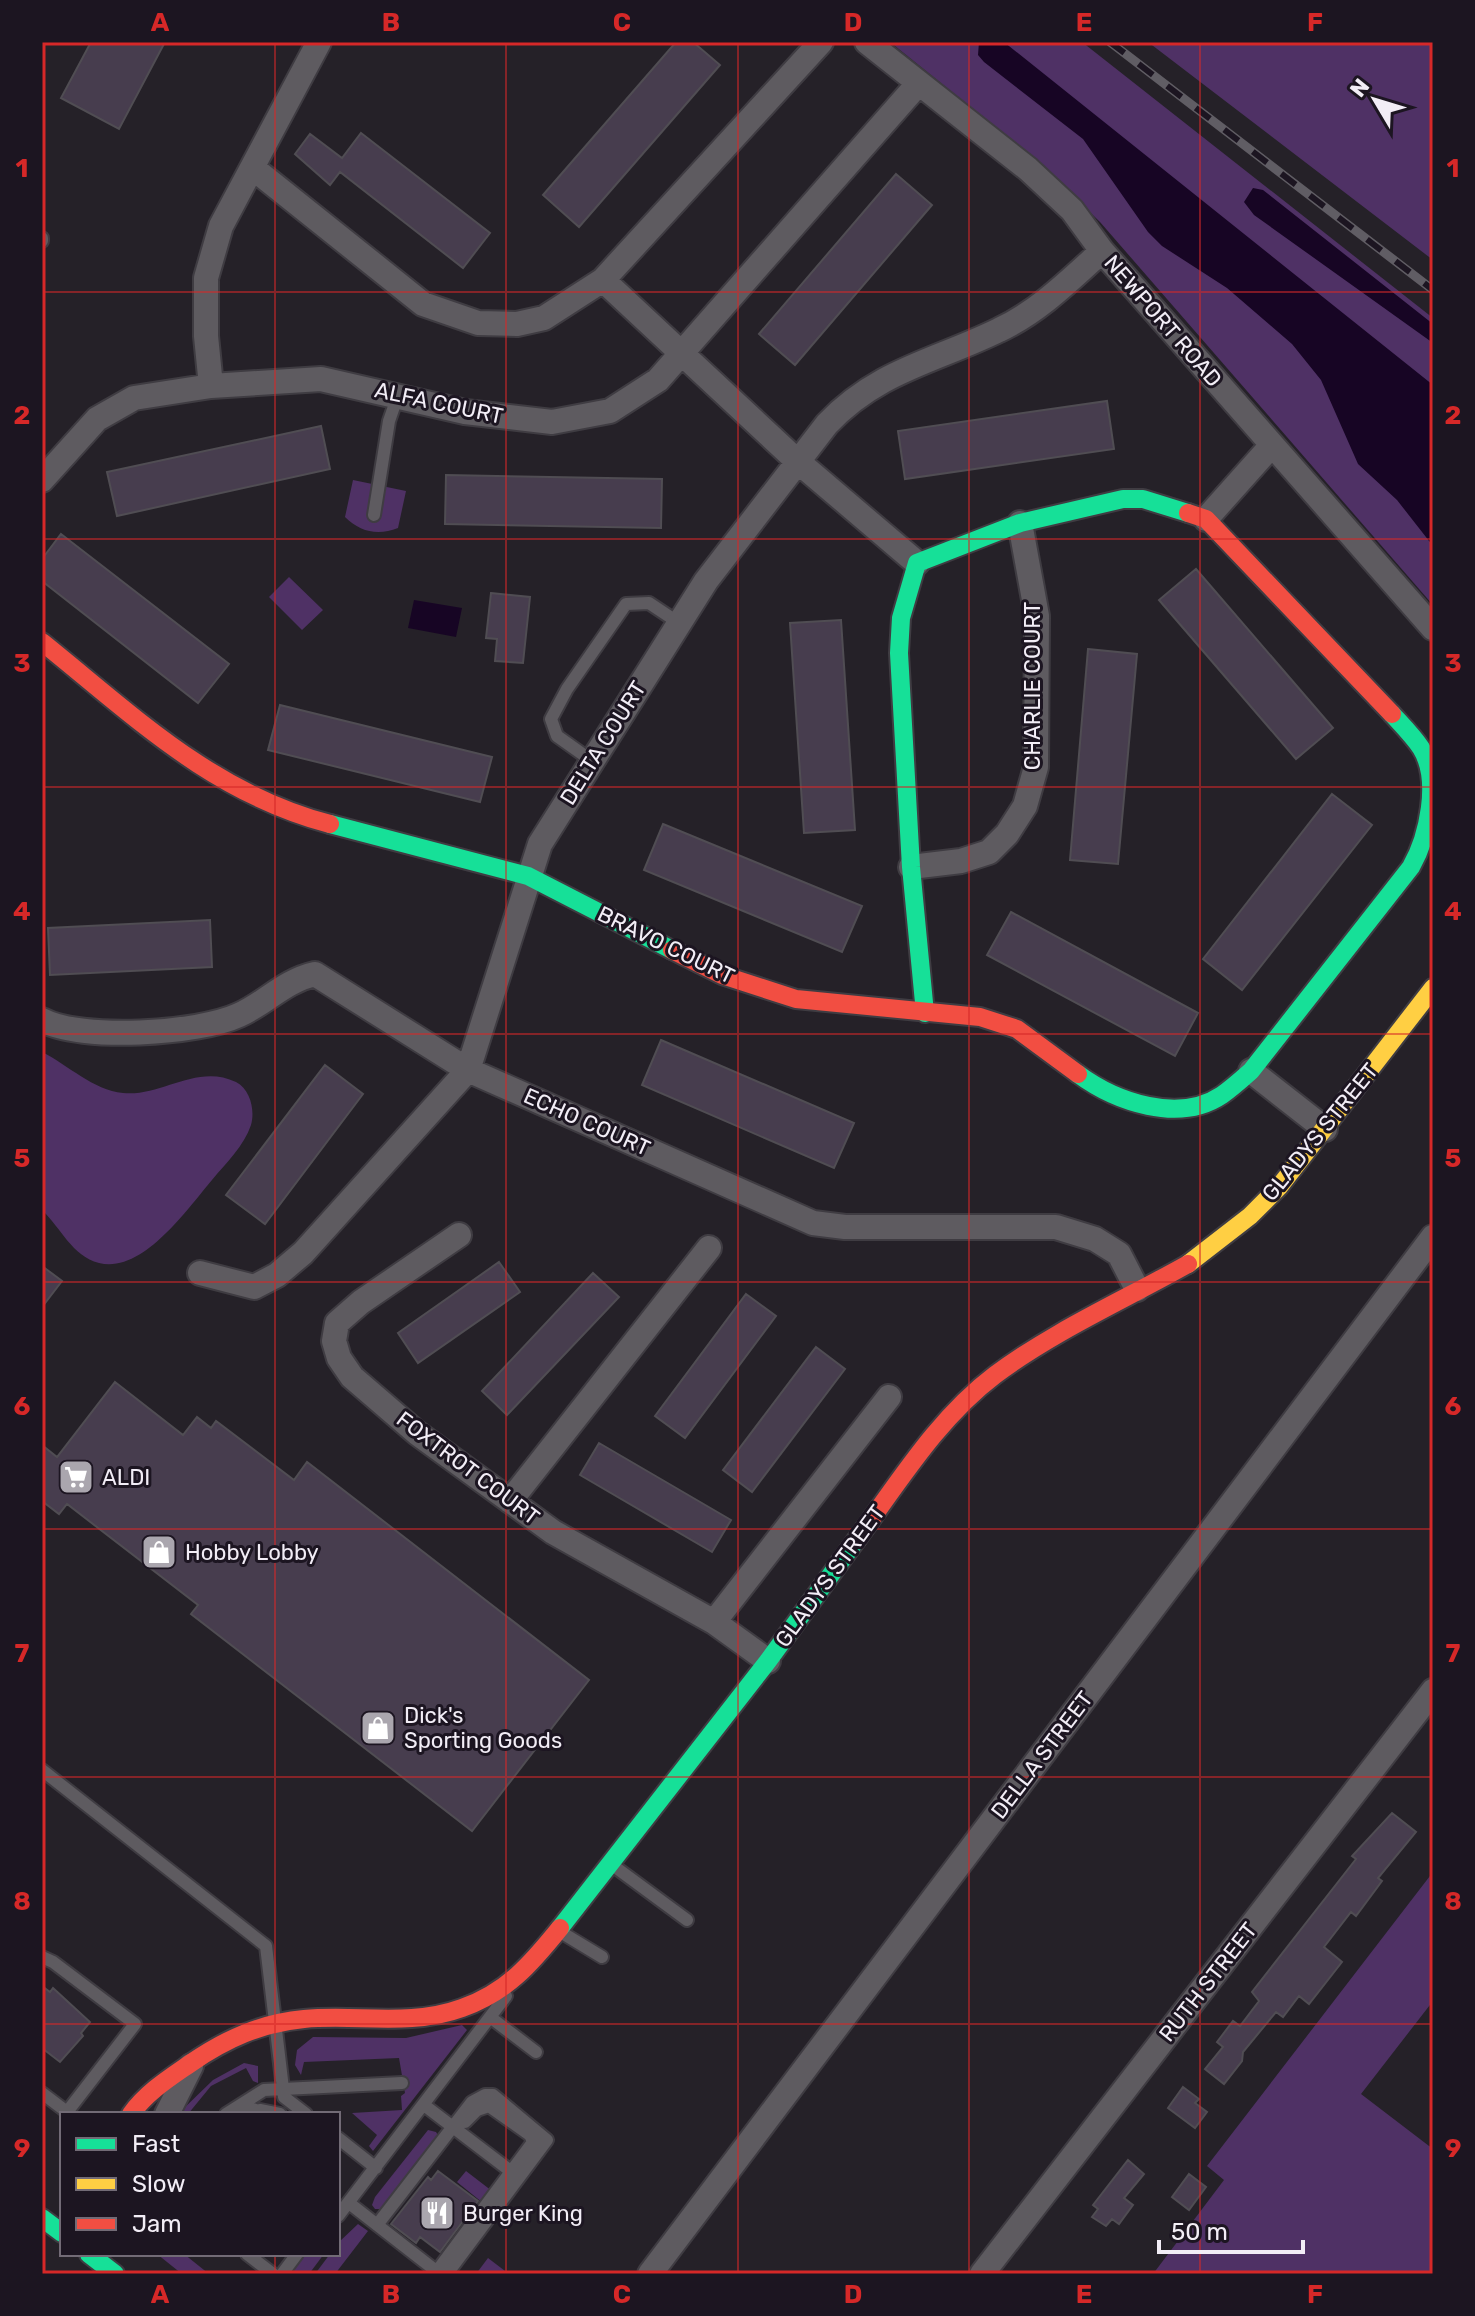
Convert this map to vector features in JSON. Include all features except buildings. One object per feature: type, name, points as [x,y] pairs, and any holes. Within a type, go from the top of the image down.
[{"type":"street","points":[[211,386],[206,336],[206,278],[221,226],[319,42]]},
{"type":"street","points":[[253,168],[423,304],[478,323],[517,324],[544,318],[603,280],[821,42]]},
{"type":"street","name":"NEWPORT ROAD","points":[[867,42],[1039,179],[1072,210],[1102,251],[1433,628]]},
{"type":"street","name":"ALFA COURT","points":[[42,480],[97,419],[134,398],[211,386],[321,379],[465,412],[510,419],[583,419],[610,411],[658,380],[918,84]]},
{"type":"street","name":"DELTA COURT","points":[[200,1273],[254,1287],[277,1275],[303,1253],[468,1070],[540,844],[679,623],[796,460],[843,406],[903,367],[1000,330],[1045,302],[1102,251]]},
{"type":"street","points":[[603,280],[796,460],[917,563]]},
{"type":"street","points":[[1206,519],[1272,445]]},
{"type":"street","points":[[917,563],[1020,523],[1123,499],[1143,499],[1206,519],[1381,701],[1422,749],[1428,768],[1430,824],[1424,844],[1400,881],[1251,1071],[1325,1129]]},
{"type":"street","name":"CHARLIE COURT","points":[[911,867],[961,861],[989,852],[1007,834],[1025,806],[1036,767],[1037,616],[1020,523]]},
{"type":"street","points":[[917,563],[901,618],[899,653],[911,867],[925,1013]]},
{"type":"street","name":"BRAVO COURT","points":[[42,642],[185,757],[222,782],[295,815],[528,876],[722,975],[796,999],[980,1017],[1017,1029],[1085,1079],[1136,1104],[1157,1109],[1179,1110],[1198,1106],[1221,1096],[1251,1071]]},
{"type":"street","name":"ECHO COURT","points":[[42,1020],[55,1027],[83,1031],[173,1029],[203,1024],[239,1015],[297,978],[315,974],[468,1070],[813,1223],[845,1227],[1056,1227],[1095,1239],[1119,1254],[1137,1289]]},
{"type":"street","name":"GLADYS STREET","points":[[132,2112],[145,2095],[235,2035],[274,2023],[304,2019],[405,2020],[433,2015],[463,2008],[524,1973],[768,1661],[940,1426],[995,1375],[1137,1289],[1186,1265],[1250,1216],[1279,1187],[1433,988]]},
{"type":"street","name":"FOXTROT COURT","points":[[459,1235],[361,1302],[337,1323],[334,1341],[339,1358],[352,1377],[379,1401],[553,1532],[714,1622],[768,1661]]},
{"type":"street","name":"DELLA STREET","points":[[650,2274],[1433,1237]]},
{"type":"street","points":[[510,1501],[709,1248]]},
{"type":"street","points":[[714,1622],[889,1397]]},
{"type":"street","name":"RUTH STREET","points":[[982,2274],[1433,1691]]},
{"type":"street","points":[[168,2112],[192,2063]]},
{"type":"street","points":[[42,2249],[57,2224]]},
{"type":"street","points":[[92,2256],[115,2274]]},
{"type":"lane","points":[[374,515],[389,421],[398,395]]},
{"type":"lane","points":[[592,761],[557,736],[551,719],[567,689],[626,604],[649,603],[679,623]]},
{"type":"lane","points":[[42,1770],[266,1946],[284,2097],[303,2112]]},
{"type":"lane","points":[[611,1864],[687,1920]]},
{"type":"lane","points":[[559,1931],[602,1957]]},
{"type":"lane","points":[[42,1957],[135,2024],[67,2112],[42,2093]]},
{"type":"lane","points":[[340,2214],[524,1973]]},
{"type":"lane","points":[[490,2017],[536,2052]]},
{"type":"lane","points":[[229,2112],[264,2090],[402,2083]]},
{"type":"lane","points":[[349,2203],[377,2225],[441,2273],[516,2175],[544,2145],[545,2136],[493,2095],[485,2095],[472,2102],[455,2129],[377,2225]]},
{"type":"lane","points":[[424,2105],[516,2175]]},
{"type":"lane","points":[[340,2140],[376,2168]]},
{"type":"lane","points":[[250,2256],[273,2274]]},
{"type":"lane","points":[[282,2274],[296,2256]]},
{"type":"shaded area","points":[[890,42],[1082,42],[1433,318],[1433,605],[1100,222],[1034,158]]},
{"type":"shaded area","points":[[979,42],[1004,42],[1433,385],[1433,546],[1397,500],[1358,464],[1321,380],[1292,344],[1227,288],[1162,246],[1148,232],[1083,139],[984,62],[978,55]]},
{"type":"shaded area","points":[[1148,42],[1433,42],[1433,260]]},
{"type":"shaded area","points":[[1253,188],[1263,190],[1433,324],[1433,343],[1254,215],[1244,202]]},
{"type":"shaded area","points":[[353,480],[406,491],[398,528],[370,531],[345,517]]},
{"type":"shaded area","points":[[289,577],[323,610],[302,630],[269,597]]},
{"type":"shaded area","points":[[414,600],[462,608],[456,637],[408,628]]},
{"type":"shaded area","points":[[42,1052],[112,1091],[137,1093],[207,1076],[236,1082],[248,1095],[252,1107],[251,1125],[239,1147],[163,1236],[132,1259],[116,1264],[90,1259],[74,1248],[42,1210]]},
{"type":"shaded area","points":[[1433,1872],[1433,2001],[1361,2094],[1433,2149],[1433,2274],[1153,2274],[1224,2180],[1207,2166]]},
{"type":"shaded area","points":[[462,2025],[467,2030],[373,2151],[369,2146],[377,2135],[352,2113],[402,2110],[401,2096],[405,2093],[399,2058],[304,2062],[301,2075],[295,2065],[297,2050],[313,2037],[406,2038]]},
{"type":"shaded area","points":[[244,2063],[258,2066],[258,2083],[253,2081],[246,2068],[211,2086],[190,2112],[180,2112],[213,2080]]},
{"type":"shaded area","points":[[428,2130],[436,2132],[439,2137],[383,2209],[375,2209],[372,2205],[375,2197]]},
{"type":"shaded area","points":[[466,2171],[492,2191],[483,2203],[457,2182]]},
{"type":"shaded area","points":[[358,2224],[368,2231],[335,2274],[315,2274],[328,2256],[340,2256],[340,2241]]},
{"type":"shaded area","points":[[160,2256],[186,2256],[209,2274],[182,2274]]},
{"type":"shaded area","points":[[304,2256],[322,2256],[309,2274],[291,2274]]},
{"type":"shaded area","points":[[488,2258],[509,2274],[476,2274]]},
{"type":"railway","points":[[1110,42],[1433,290]]},
{"type":"traffic: fast","points":[[925,1013],[911,867],[899,653],[901,618],[917,563],[1020,523],[1123,499],[1143,499],[1188,513]]},
{"type":"traffic: fast","points":[[1078,1074],[1129,1101],[1148,1106],[1187,1108],[1205,1104],[1222,1095],[1251,1071],[1411,867],[1423,840],[1431,792],[1427,761],[1421,748],[1392,714]]},
{"type":"traffic: fast","points":[[330,824],[528,876],[672,950]]},
{"type":"traffic: fast","points":[[560,1928],[768,1661],[857,1539]]},
{"type":"traffic: fast","points":[[42,2218],[60,2232]]},
{"type":"traffic: fast","points":[[92,2256],[115,2274]]},
{"type":"traffic: slow","points":[[1188,1264],[1250,1216],[1279,1187],[1433,988]]},
{"type":"traffic: jam","points":[[1188,513],[1206,519],[1392,714]]},
{"type":"traffic: jam","points":[[42,642],[142,724],[211,772],[248,793],[330,824]]},
{"type":"traffic: jam","points":[[672,950],[722,975],[796,999],[980,1017],[1017,1029],[1078,1074]]},
{"type":"traffic: jam","points":[[857,1539],[920,1452],[974,1392],[1041,1344],[1188,1264]]},
{"type":"traffic: jam","points":[[132,2112],[151,2092],[191,2063],[259,2028],[304,2019],[403,2019],[462,2008],[492,1994],[517,1976],[560,1928]]},
{"type":"place","name":"ALDI","points":[[76,1477]]},
{"type":"place","name":"Hobby Lobby","points":[[159,1552]]},
{"type":"place","name":"Dick's Sporting Goods","points":[[378,1728]]},
{"type":"place","name":"Burger King","points":[[437,2213]]}]
